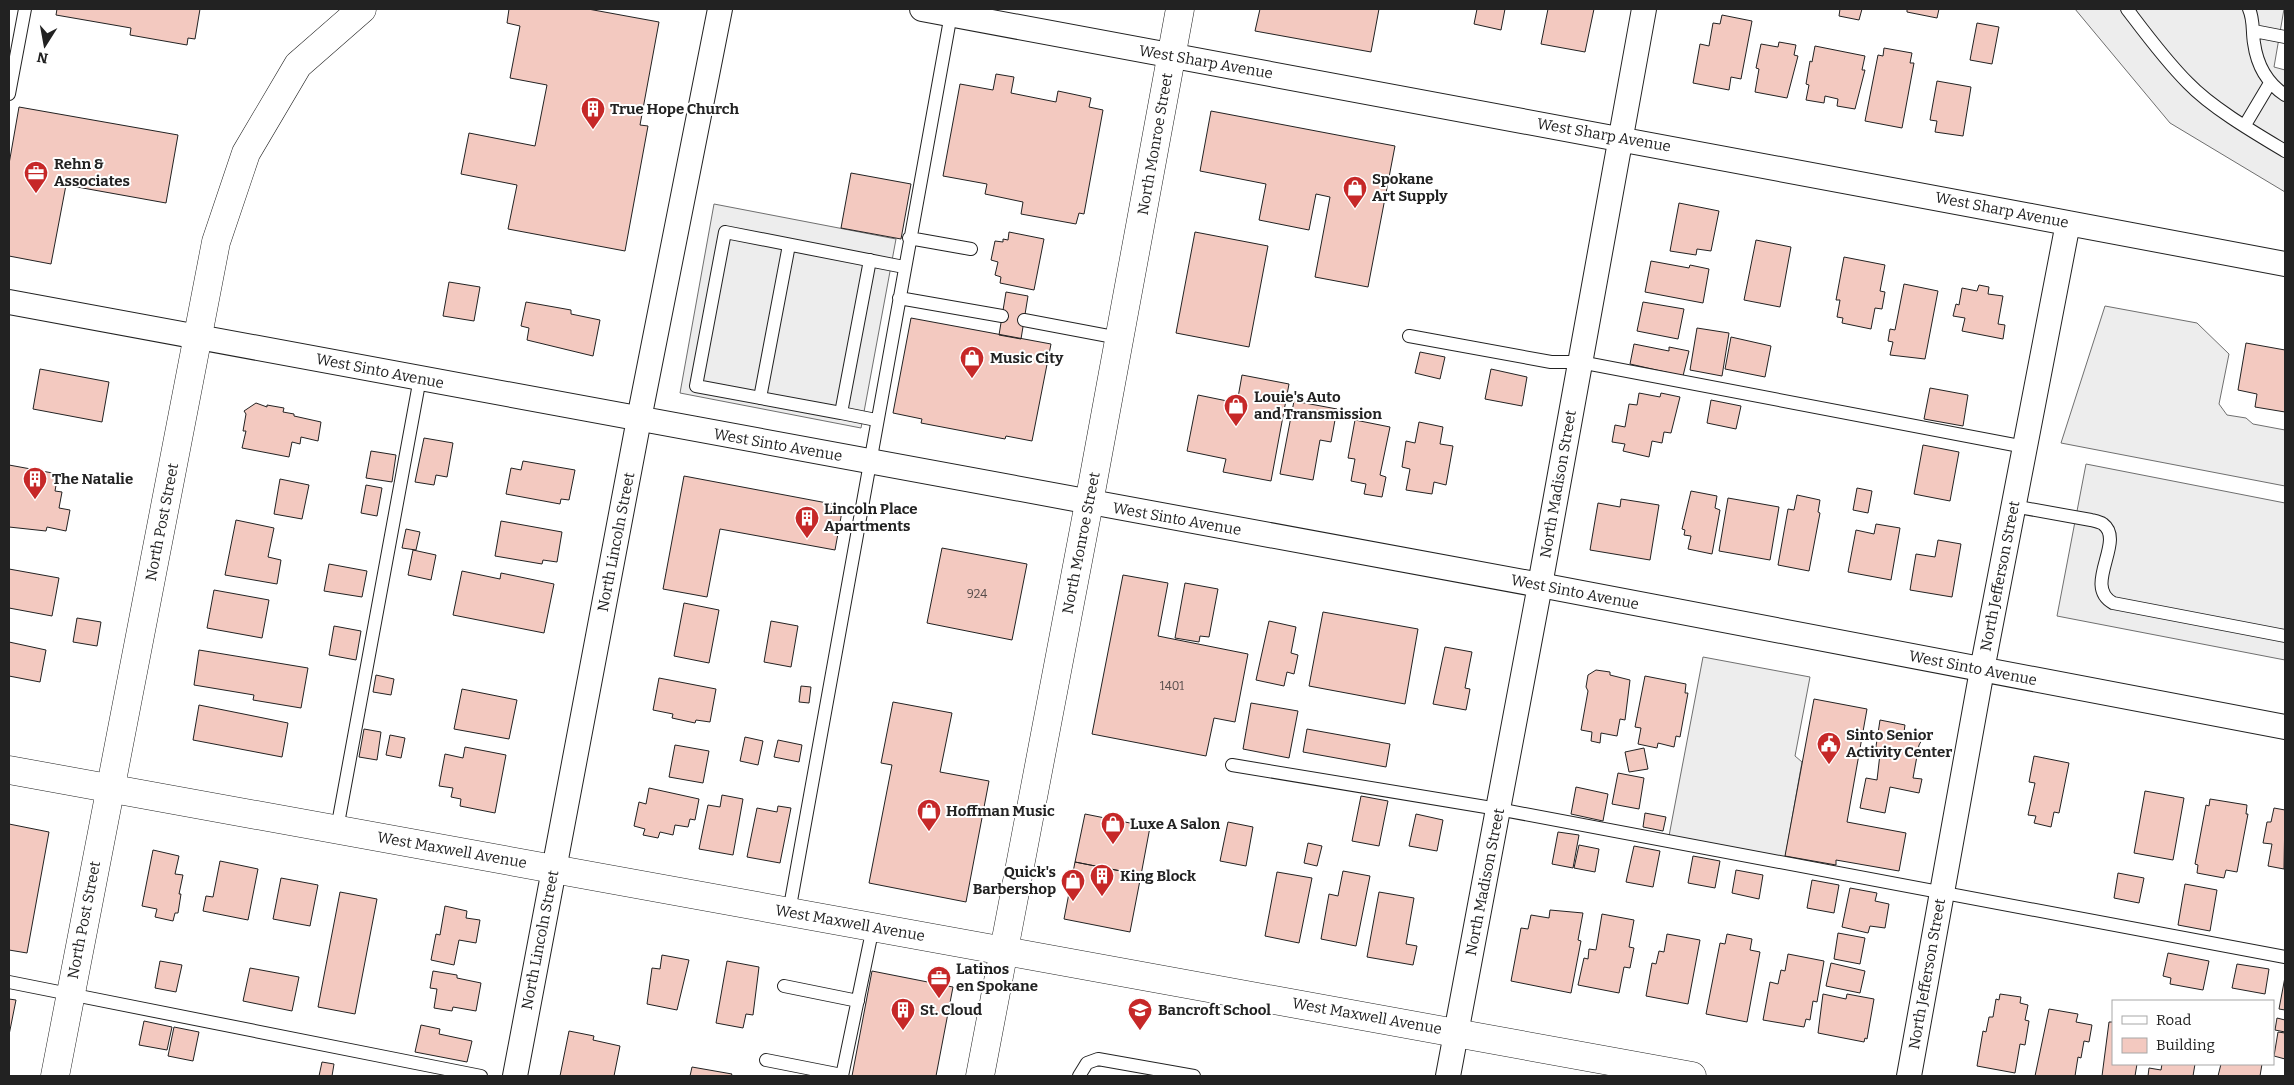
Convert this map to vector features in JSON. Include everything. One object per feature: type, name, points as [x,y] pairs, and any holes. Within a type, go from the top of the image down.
[{"type":"street","name":"North Post Street","points":[[55,1076],[216,242],[246,153],[298,66],[360,9]]},
{"type":"street","name":"North Lincoln Street","points":[[515,1076],[639,419],[720,9]]},
{"type":"street","name":"West Sharp Avenue","points":[[922,9],[1620,137],[2285,264]]},
{"type":"street","name":"North Monroe Street","points":[[980,1076],[1089,503],[1180,9]]},
{"type":"street","name":"North Madison Street","points":[[1448,1076],[1540,585],[1644,9]]},
{"type":"street","name":"North Jefferson Street","points":[[1909,1076],[1982,670],[2068,223]]},
{"type":"street","name":"West Sinto Avenue","points":[[9,302],[1540,585],[2285,727]]},
{"type":"street","name":"West Maxwell Avenue","points":[[9,770],[1692,1076]]},
{"type":"lane","points":[[9,94],[25,9]]},
{"type":"lane","points":[[2127,9],[2168,61],[2189,84],[2285,151]]},
{"type":"lane","points":[[2249,9],[2254,31],[2254,43],[2260,66],[2270,82],[2285,95]]},
{"type":"lane","points":[[789,912],[950,14]]},
{"type":"lane","points":[[2254,31],[2285,37]]},
{"type":"lane","points":[[2245,124],[2270,82]]},
{"type":"lane","points":[[876,420],[696,386],[725,232],[904,267]]},
{"type":"lane","points":[[910,238],[971,248]]},
{"type":"lane","points":[[760,398],[788,245]]},
{"type":"lane","points":[[841,413],[870,260]]},
{"type":"lane","points":[[898,298],[1002,316]]},
{"type":"lane","points":[[1024,320],[1119,338]]},
{"type":"lane","points":[[1409,336],[1551,362],[1580,362],[2025,447]]},
{"type":"lane","points":[[337,829],[420,378]]},
{"type":"lane","points":[[2013,506],[2092,520],[2102,524],[2108,531],[2110,540],[2102,580],[2102,593],[2106,600],[2113,603],[2285,636]]},
{"type":"lane","points":[[1232,765],[1498,809],[2285,957]]},
{"type":"lane","points":[[766,1060],[842,1076],[873,927]]},
{"type":"lane","points":[[9,982],[481,1076]]},
{"type":"lane","points":[[784,986],[858,1000]]},
{"type":"lane","points":[[1079,1076],[1087,1063],[1098,1059],[1194,1076]]},
{"type":"shaded area","points":[[2075,9],[2284,9],[2274,67],[2285,70],[2285,192],[2170,123]]},
{"type":"shaded area","points":[[714,204],[896,239],[861,428],[680,393]]},
{"type":"shaded area","points":[[2105,306],[2197,323],[2229,354],[2219,404],[2227,415],[2246,418],[2253,424],[2285,430],[2285,486],[2061,443]]},
{"type":"shaded area","points":[[2086,464],[2285,503],[2285,660],[2057,616]]},
{"type":"shaded area","points":[[1703,657],[1810,677],[1795,756],[1802,762],[1785,858],[1669,836]]},
{"type":"building","points":[[57,9],[200,9],[195,39],[188,38],[187,45],[130,35],[131,28],[56,15]]},
{"type":"building","name":"True Hope Church","points":[[509,9],[588,9],[659,22],[640,125],[648,126],[625,251],[508,229],[517,185],[461,174],[469,133],[535,146],[547,85],[510,78],[520,26],[507,23]]},
{"type":"building","points":[[1260,9],[1379,9],[1371,52],[1255,31]]},
{"type":"building","points":[[1477,9],[1505,9],[1501,30],[1474,24]]},
{"type":"building","points":[[1548,9],[1594,9],[1585,52],[1541,44]]},
{"type":"building","points":[[1840,9],[1862,9],[1859,20],[1839,16]]},
{"type":"building","points":[[1907,9],[1939,9],[1937,18],[1907,12]]},
{"type":"building","points":[[1722,15],[1752,21],[1741,79],[1731,77],[1729,90],[1693,83],[1700,44],[1709,46],[1713,23],[1720,24]]},
{"type":"building","points":[[1977,23],[1999,27],[1992,64],[1970,60]]},
{"type":"building","points":[[1779,42],[1796,45],[1794,55],[1798,56],[1787,98],[1755,92],[1759,69],[1756,68],[1761,44],[1778,47]]},
{"type":"building","points":[[1815,46],[1865,56],[1862,70],[1865,70],[1855,109],[1837,106],[1838,99],[1825,96],[1824,103],[1806,100],[1809,85],[1806,84]]},
{"type":"building","points":[[1884,48],[1912,53],[1910,63],[1914,63],[1902,128],[1865,121],[1878,55],[1883,56]]},
{"type":"building","points":[[996,74],[1014,77],[1011,93],[1056,102],[1058,91],[1091,98],[1089,107],[1103,110],[1084,214],[1079,213],[1076,224],[1021,214],[1023,202],[985,194],[987,184],[943,176],[960,84],[993,90]]},
{"type":"building","points":[[1937,81],[1971,87],[1963,136],[1935,132],[1937,121],[1930,120]]},
{"type":"building","name":"Rehn & Associates","points":[[19,107],[178,135],[166,203],[66,185],[51,264],[9,256],[9,164]]},
{"type":"building","name":"Spokane Art Supply","points":[[1211,111],[1395,146],[1368,287],[1315,277],[1330,197],[1316,194],[1309,230],[1259,220],[1266,184],[1200,171]]},
{"type":"building","points":[[851,173],[911,184],[901,239],[841,228]]},
{"type":"building","points":[[1679,203],[1719,211],[1711,251],[1697,249],[1696,255],[1670,251]]},
{"type":"building","points":[[1009,232],[1044,239],[1034,290],[1000,283],[1001,277],[995,275],[998,262],[991,260],[995,241],[1003,242],[1003,239],[1008,240]]},
{"type":"building","points":[[1195,232],[1268,246],[1249,347],[1176,333]]},
{"type":"building","points":[[1756,240],[1791,247],[1780,307],[1744,300]]},
{"type":"building","points":[[1844,257],[1885,265],[1880,291],[1885,292],[1882,309],[1875,308],[1871,329],[1842,323],[1843,318],[1837,317],[1840,300],[1836,300]]},
{"type":"building","points":[[1651,261],[1689,268],[1690,265],[1709,269],[1703,303],[1645,292]]},
{"type":"building","points":[[449,282],[480,287],[474,321],[443,316]]},
{"type":"building","points":[[1904,284],[1938,291],[1925,359],[1890,355],[1893,342],[1888,341],[1890,329],[1895,330]]},
{"type":"building","points":[[1979,285],[1989,287],[1988,294],[2003,296],[1998,324],[2005,325],[2003,339],[1962,331],[1965,318],[1953,316],[1956,304],[1959,305],[1962,288],[1977,291]]},
{"type":"building","points":[[1006,292],[1028,296],[1021,339],[999,335]]},
{"type":"building","points":[[526,302],[571,310],[571,314],[600,320],[593,356],[527,340],[529,328],[521,326]]},
{"type":"building","points":[[1643,302],[1684,309],[1678,339],[1637,331]]},
{"type":"building","name":"Music City","points":[[911,318],[1051,344],[1032,441],[1006,436],[1005,439],[921,423],[922,419],[893,413]]},
{"type":"building","points":[[1697,328],[1729,333],[1722,376],[1690,370]]},
{"type":"building","points":[[1731,337],[1771,346],[1765,377],[1725,369]]},
{"type":"building","points":[[2246,343],[2285,350],[2285,412],[2255,407],[2257,394],[2238,390]]},
{"type":"building","points":[[1634,344],[1669,351],[1669,347],[1689,351],[1683,376],[1630,364]]},
{"type":"building","points":[[1420,352],[1445,357],[1440,379],[1415,373]]},
{"type":"building","points":[[40,369],[109,382],[102,422],[33,409]]},
{"type":"building","points":[[1491,369],[1527,377],[1522,406],[1485,399]]},
{"type":"building","name":"Louie's Auto and Transmission","points":[[1242,375],[1289,384],[1271,481],[1223,472],[1226,459],[1187,451],[1198,395],[1237,403]]},
{"type":"building","points":[[1930,388],[1968,395],[1963,426],[1924,419]]},
{"type":"building","points":[[1639,393],[1660,397],[1661,393],[1680,397],[1671,433],[1664,432],[1662,443],[1652,441],[1649,457],[1623,451],[1625,444],[1612,442],[1615,425],[1625,427],[1629,404],[1637,405]]},
{"type":"building","points":[[1711,400],[1741,406],[1736,429],[1707,423]]},
{"type":"building","points":[[1294,401],[1337,409],[1331,442],[1320,440],[1313,480],[1280,474]]},
{"type":"building","points":[[256,403],[267,407],[267,405],[284,408],[283,412],[321,422],[318,441],[301,437],[300,444],[292,442],[289,457],[242,448],[246,431],[243,431],[246,414],[244,411]]},
{"type":"building","points":[[1355,420],[1390,427],[1380,475],[1386,477],[1382,497],[1364,494],[1366,484],[1351,481],[1355,459],[1348,458]]},
{"type":"building","points":[[1419,422],[1443,427],[1440,444],[1453,446],[1446,485],[1434,482],[1432,494],[1406,490],[1410,469],[1402,467],[1406,441],[1415,443]]},
{"type":"building","points":[[424,438],[453,443],[447,477],[436,475],[434,485],[415,482]]},
{"type":"building","points":[[1923,445],[1959,452],[1950,501],[1914,494]]},
{"type":"building","points":[[371,451],[396,455],[392,482],[366,478]]},
{"type":"building","points":[[523,461],[575,470],[569,500],[561,499],[560,504],[506,494],[511,468],[521,470]]},
{"type":"building","name":"The Natalie","points":[[9,465],[58,474],[55,491],[62,492],[59,508],[70,510],[66,531],[47,527],[46,531],[9,527]]},
{"type":"building","name":"Lincoln Place Apartments","points":[[684,476],[843,506],[835,550],[720,529],[707,597],[663,589]]},
{"type":"building","points":[[280,479],[309,485],[302,519],[274,514]]},
{"type":"building","points":[[366,485],[382,488],[377,516],[361,513]]},
{"type":"building","points":[[1857,488],[1872,491],[1868,513],[1853,510]]},
{"type":"building","points":[[1691,491],[1717,496],[1715,508],[1720,510],[1712,554],[1688,549],[1691,536],[1684,535],[1685,530],[1682,529]]},
{"type":"building","points":[[1797,495],[1820,500],[1818,512],[1820,513],[1809,571],[1778,565],[1788,509],[1794,510]]},
{"type":"building","points":[[1728,498],[1779,507],[1770,560],[1719,551]]},
{"type":"building","points":[[1621,499],[1659,505],[1650,560],[1590,550],[1598,503],[1620,507]]},
{"type":"building","points":[[236,520],[274,528],[268,557],[281,560],[277,584],[225,575]]},
{"type":"building","points":[[501,521],[562,532],[557,562],[543,560],[542,564],[495,556]]},
{"type":"building","points":[[1876,524],[1900,528],[1891,580],[1848,572],[1856,530],[1874,534]]},
{"type":"building","points":[[406,529],[420,532],[416,550],[402,548]]},
{"type":"building","points":[[1938,540],[1961,544],[1952,597],[1910,590],[1916,554],[1935,557]]},
{"type":"building","points":[[942,548],[1027,564],[1012,640],[927,623]]},
{"type":"building","points":[[413,550],[436,555],[431,580],[408,575]]},
{"type":"building","points":[[329,564],[367,571],[362,597],[324,591]]},
{"type":"building","points":[[9,569],[59,578],[52,616],[9,608]]},
{"type":"building","points":[[462,571],[500,579],[501,573],[554,584],[544,633],[453,615]]},
{"type":"building","points":[[1123,575],[1168,583],[1158,636],[1248,654],[1235,722],[1214,718],[1206,756],[1092,734]]},
{"type":"building","points":[[1185,583],[1218,589],[1209,637],[1200,636],[1199,642],[1175,638]]},
{"type":"building","points":[[214,590],[269,600],[262,638],[207,628]]},
{"type":"building","points":[[684,603],[719,610],[709,663],[674,656]]},
{"type":"building","points":[[1323,612],[1418,629],[1405,704],[1309,686]]},
{"type":"building","points":[[77,618],[101,622],[97,646],[73,642]]},
{"type":"building","points":[[771,621],[798,626],[791,667],[764,662]]},
{"type":"building","points":[[1269,621],[1296,627],[1291,653],[1298,655],[1294,674],[1287,672],[1284,686],[1256,680]]},
{"type":"building","points":[[334,626],[361,631],[356,660],[329,655]]},
{"type":"building","points":[[9,642],[46,650],[40,682],[9,676]]},
{"type":"building","points":[[1445,647],[1472,652],[1465,688],[1470,689],[1466,710],[1433,704]]},
{"type":"building","points":[[199,650],[308,668],[301,708],[253,700],[254,695],[194,685]]},
{"type":"building","points":[[1596,670],[1610,672],[1610,675],[1630,680],[1625,720],[1620,719],[1617,736],[1601,733],[1600,743],[1591,741],[1592,732],[1581,730],[1588,691],[1586,687],[1588,675]]},
{"type":"building","points":[[376,675],[394,679],[391,695],[373,692]]},
{"type":"building","points":[[1645,676],[1686,684],[1685,693],[1688,693],[1680,737],[1676,736],[1674,747],[1658,743],[1657,748],[1638,744],[1641,728],[1635,727]]},
{"type":"building","points":[[659,678],[716,689],[710,722],[696,720],[695,723],[672,718],[673,714],[653,710]]},
{"type":"building","points":[[801,686],[811,687],[809,703],[799,702]]},
{"type":"building","points":[[462,689],[517,700],[509,739],[454,729]]},
{"type":"building","name":"Sinto Senior Activity Center","points":[[1814,699],[1867,709],[1847,822],[1906,833],[1899,871],[1836,860],[1836,865],[1785,856]]},
{"type":"building","name":"Hoffman Music","points":[[893,702],[952,713],[940,772],[989,781],[966,902],[869,883],[892,765],[881,763]]},
{"type":"building","points":[[1251,703],[1298,711],[1289,758],[1243,749]]},
{"type":"building","points":[[199,705],[288,723],[282,757],[193,740]]},
{"type":"building","points":[[1880,720],[1905,725],[1904,732],[1919,732],[1923,738],[1919,745],[1913,778],[1922,779],[1919,793],[1890,787],[1885,813],[1860,808],[1866,778],[1877,780],[1880,754],[1875,753]]},
{"type":"building","points":[[364,729],[381,732],[377,760],[359,757]]},
{"type":"building","points":[[1307,729],[1390,744],[1386,767],[1303,752]]},
{"type":"building","points":[[390,735],[405,738],[401,758],[386,755]]},
{"type":"building","points":[[745,737],[763,741],[758,765],[740,761]]},
{"type":"building","points":[[778,740],[802,745],[799,762],[774,757]]},
{"type":"building","points":[[675,745],[709,751],[703,783],[669,777]]},
{"type":"building","points":[[465,747],[506,755],[495,813],[460,806],[461,799],[451,797],[453,788],[439,786],[445,754],[463,758]]},
{"type":"building","points":[[1644,748],[1648,769],[1629,772],[1625,752]]},
{"type":"building","points":[[2034,756],[2069,763],[2059,813],[2054,812],[2051,827],[2034,823],[2036,816],[2028,815],[2035,783],[2029,782]]},
{"type":"building","points":[[1618,773],[1644,778],[1639,809],[1612,804]]},
{"type":"building","points":[[1576,787],[1608,794],[1603,821],[1571,814]]},
{"type":"building","points":[[649,788],[699,799],[695,820],[690,819],[688,827],[675,825],[673,835],[660,832],[658,838],[643,835],[645,829],[634,826],[639,802],[646,804]]},
{"type":"building","points":[[2145,791],[2184,798],[2173,860],[2134,853]]},
{"type":"building","points":[[722,795],[743,799],[733,855],[699,849],[708,805],[720,807]]},
{"type":"building","points":[[1361,796],[1388,801],[1379,846],[1352,841]]},
{"type":"building","points":[[2210,799],[2247,805],[2246,814],[2248,814],[2237,872],[2226,870],[2224,878],[2197,873],[2198,865],[2195,864],[2206,805],[2209,806]]},
{"type":"building","points":[[778,806],[791,808],[780,863],[747,857],[757,808],[777,812]]},
{"type":"building","points":[[2274,808],[2285,810],[2284,869],[2268,866],[2272,844],[2263,843],[2267,822],[2271,822]]},
{"type":"building","points":[[1645,813],[1666,817],[1663,831],[1643,827]]},
{"type":"building","name":"Luxe A Salon","points":[[1085,814],[1150,827],[1141,875],[1075,862]]},
{"type":"building","points":[[1416,814],[1443,820],[1437,851],[1409,846]]},
{"type":"building","points":[[1228,822],[1253,827],[1246,866],[1220,861]]},
{"type":"building","points":[[9,824],[49,832],[27,953],[9,950]]},
{"type":"building","points":[[1558,832],[1579,835],[1573,868],[1552,864]]},
{"type":"building","points":[[1308,843],[1322,846],[1317,866],[1304,863]]},
{"type":"building","points":[[1579,845],[1599,849],[1595,872],[1574,868]]},
{"type":"building","points":[[1634,846],[1660,851],[1653,887],[1626,882]]},
{"type":"building","points":[[153,850],[179,856],[175,874],[183,875],[178,913],[175,913],[173,921],[155,917],[157,909],[142,906]]},
{"type":"building","points":[[1693,856],[1720,861],[1715,888],[1688,883]]},
{"type":"building","points":[[220,861],[258,869],[248,920],[203,911],[206,896],[213,897]]},
{"type":"building","name":"King Block","points":[[1075,862],[1141,875],[1130,932],[1064,919]]},
{"type":"building","points":[[1736,870],[1763,875],[1759,899],[1732,893]]},
{"type":"building","points":[[1343,871],[1370,876],[1356,946],[1321,939],[1329,894],[1338,896]]},
{"type":"building","points":[[1277,872],[1312,878],[1299,943],[1265,936]]},
{"type":"building","points":[[2118,873],[2144,878],[2139,903],[2114,898]]},
{"type":"building","points":[[281,878],[318,885],[310,926],[273,919]]},
{"type":"building","points":[[1812,880],[1839,885],[1834,913],[1807,908]]},
{"type":"building","points":[[2185,884],[2217,890],[2210,931],[2178,925]]},
{"type":"building","points":[[1850,888],[1877,893],[1875,901],[1889,904],[1885,928],[1870,926],[1868,933],[1842,927]]},
{"type":"building","points":[[340,892],[377,899],[355,1014],[318,1007]]},
{"type":"building","points":[[1379,892],[1414,898],[1406,944],[1417,946],[1413,965],[1367,957]]},
{"type":"building","points":[[445,906],[467,911],[466,918],[480,920],[476,943],[459,940],[454,965],[431,960],[436,934],[440,935]]},
{"type":"building","points":[[1550,910],[1583,913],[1578,940],[1581,941],[1571,993],[1511,981],[1521,928],[1528,929],[1531,915],[1549,918]]},
{"type":"building","points":[[1602,914],[1634,920],[1629,947],[1634,948],[1630,968],[1624,967],[1619,993],[1578,985],[1584,958],[1588,959],[1589,949],[1596,950]]},
{"type":"building","points":[[1838,933],[1865,938],[1860,964],[1834,959]]},
{"type":"building","points":[[1667,934],[1700,940],[1688,1004],[1646,996],[1652,963],[1656,964],[1659,951],[1664,952]]},
{"type":"building","points":[[1727,934],[1752,939],[1750,950],[1760,952],[1747,1022],[1706,1014],[1720,943],[1725,944]]},
{"type":"building","points":[[2168,953],[2209,961],[2203,990],[2170,984],[2171,978],[2163,976]]},
{"type":"building","points":[[1788,954],[1824,961],[1817,1002],[1813,1001],[1810,1020],[1806,1019],[1804,1027],[1763,1020],[1770,982],[1778,984],[1781,970],[1785,971]]},
{"type":"building","points":[[662,955],[689,960],[677,1010],[647,1004],[652,968],[660,969]]},
{"type":"building","points":[[160,961],[182,965],[176,992],[155,988]]},
{"type":"building","points":[[727,961],[759,967],[753,1015],[746,1014],[743,1028],[716,1023]]},
{"type":"building","points":[[1831,963],[1865,971],[1860,993],[1826,986]]},
{"type":"building","points":[[2237,964],[2269,969],[2265,994],[2232,988]]},
{"type":"building","points":[[250,968],[299,977],[292,1011],[243,1001]]},
{"type":"building","points":[[433,971],[457,975],[457,978],[481,983],[476,1011],[453,1007],[452,1011],[434,1008],[437,989],[430,988]]},
{"type":"building","name":"St. Cloud","points":[[872,971],[953,987],[936,1076],[852,1076]]},
{"type":"building","points":[[2285,977],[2285,1010],[2279,1009]]},
{"type":"building","points":[[1823,994],[1846,999],[1847,994],[1874,999],[1867,1039],[1865,1038],[1864,1042],[1818,1033]]},
{"type":"building","points":[[2000,994],[2021,997],[2020,1003],[2028,1005],[2025,1020],[2029,1021],[2025,1045],[2020,1044],[2015,1073],[1977,1066],[1983,1031],[1986,1032],[1989,1017],[1993,1017],[1996,999],[1999,1000]]},
{"type":"building","points":[[9,999],[16,1000],[9,1035]]},
{"type":"building","points":[[2049,1009],[2078,1014],[2076,1022],[2092,1025],[2089,1042],[2084,1041],[2081,1058],[2078,1057],[2075,1076],[2035,1076]]},
{"type":"building","points":[[2277,1018],[2285,1020],[2285,1032],[2275,1030]]},
{"type":"building","points":[[144,1021],[172,1027],[167,1050],[139,1045]]},
{"type":"building","points":[[2109,1022],[2112,1022],[2112,1065],[2137,1065],[2135,1076],[2102,1076]]},
{"type":"building","points":[[421,1025],[440,1029],[439,1034],[472,1041],[467,1062],[415,1052]]},
{"type":"building","points":[[174,1027],[199,1032],[193,1061],[168,1056]]},
{"type":"building","points":[[569,1031],[594,1036],[593,1040],[620,1046],[614,1076],[560,1076]]},
{"type":"building","points":[[2278,1032],[2285,1033],[2285,1059],[2274,1056]]},
{"type":"building","points":[[322,1062],[334,1064],[332,1076],[319,1076]]},
{"type":"building","points":[[2162,1065],[2195,1065],[2193,1076],[2148,1076],[2149,1068],[2161,1070]]},
{"type":"building","points":[[2221,1065],[2262,1065],[2260,1076],[2218,1076]]},
{"type":"building","points":[[692,1067],[732,1074],[731,1076],[690,1076]]},
{"type":"place","name":"True Hope Church","points":[[593,130]]},
{"type":"place","name":"Rehn & Associates","points":[[36,194]]},
{"type":"place","name":"Spokane Art Supply","points":[[1355,209]]},
{"type":"place","name":"Music City","points":[[972,379]]},
{"type":"place","name":"Louie's Auto and Transmission","points":[[1236,427]]},
{"type":"place","name":"The Natalie","points":[[35,500]]},
{"type":"place","name":"Lincoln Place Apartments","points":[[807,539]]},
{"type":"place","name":"Sinto Senior Activity Center","points":[[1829,765]]},
{"type":"place","name":"Hoffman Music","points":[[929,832]]},
{"type":"place","name":"Luxe A Salon","points":[[1113,845]]},
{"type":"place","name":"King Block","points":[[1102,897]]},
{"type":"place","name":"Quick's Barbershop","points":[[1073,902]]},
{"type":"place","name":"Latinos en Spokane","points":[[939,999]]},
{"type":"place","name":"St. Cloud","points":[[903,1031]]},
{"type":"place","name":"Bancroft School","points":[[1140,1031]]}]
